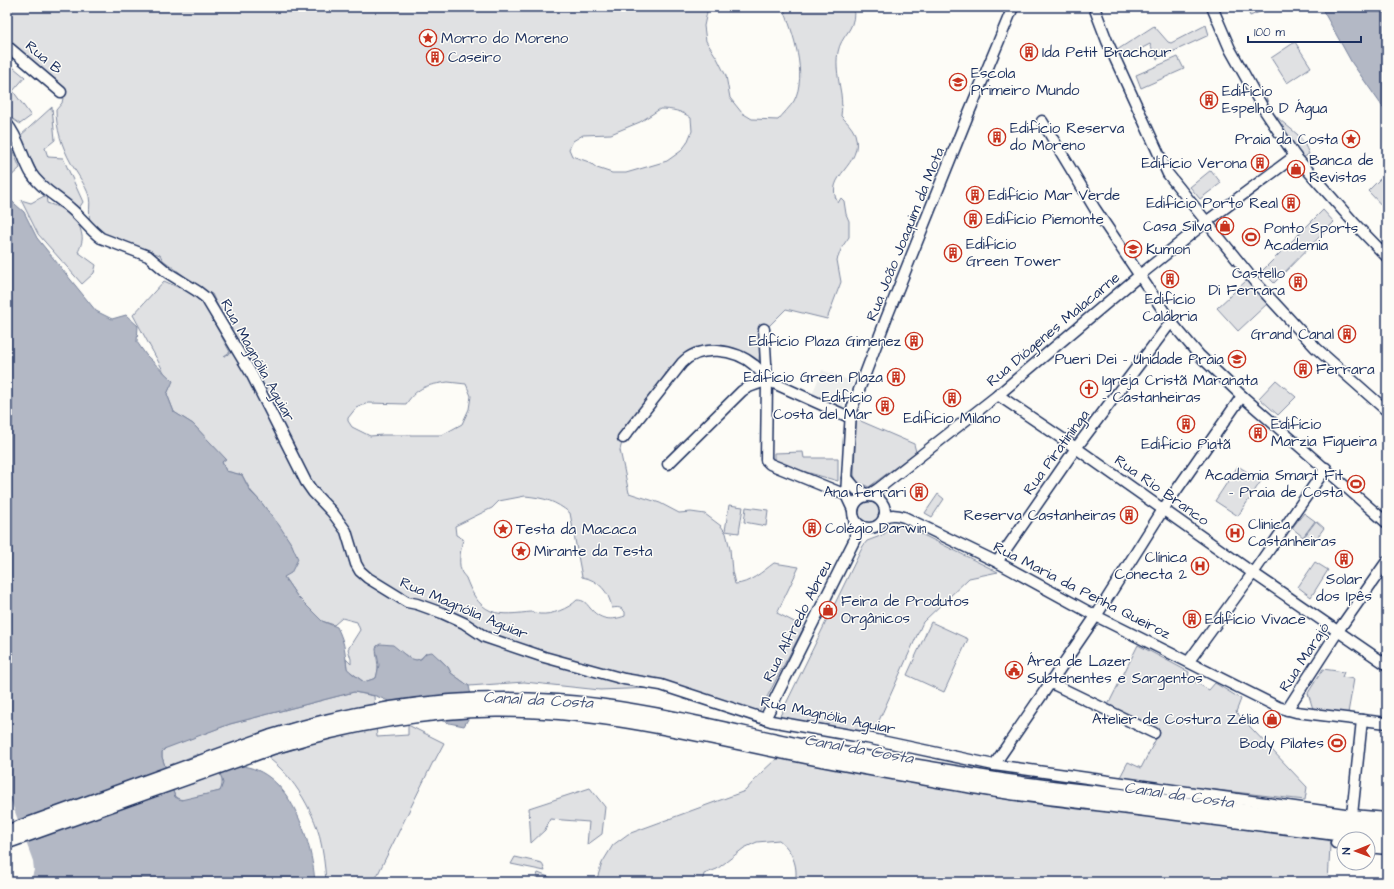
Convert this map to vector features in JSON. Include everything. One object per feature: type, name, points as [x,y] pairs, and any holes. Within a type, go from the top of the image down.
[{"type":"main road","points":[[7,832],[263,740],[311,725],[400,707],[456,701],[498,700],[554,701],[602,706],[644,713],[830,751],[993,779],[1387,829]]},
{"type":"main road","points":[[7,842],[274,747],[313,735],[394,718],[436,713],[498,710],[553,712],[601,716],[828,761],[990,789],[1387,840]]},
{"type":"street","name":"Rua João Joaquim da Mota","points":[[847,478],[849,417],[886,319],[983,78],[1014,7]]},
{"type":"street","points":[[1094,7],[1107,41],[1168,174],[1259,286],[1316,348],[1387,411]]},
{"type":"street","points":[[1212,7],[1230,49],[1263,108],[1295,156],[1355,224],[1387,257]]},
{"type":"street","name":"Rua B","points":[[7,46],[61,92]]},
{"type":"street","points":[[1042,121],[1095,209],[1171,322],[1199,355],[1242,396],[1387,523]]},
{"type":"street","name":"Rua Magnólia Aguiar","points":[[7,124],[14,132],[32,174],[39,183],[75,212],[95,233],[101,238],[148,256],[168,272],[206,298],[252,375],[306,482],[346,530],[356,564],[360,571],[368,578],[407,602],[442,613],[464,623],[485,637],[512,647],[588,670],[624,679],[661,685],[765,719],[994,764],[1352,815],[1387,818]]},
{"type":"street","name":"Rua Diógenes Malacarne","points":[[869,495],[998,395],[1140,275],[1206,222],[1295,156]]},
{"type":"street","name":"Rua Piratininga","points":[[997,562],[1076,448],[1171,322]]},
{"type":"street","points":[[764,329],[767,380],[766,460],[770,464],[846,495]]},
{"type":"street","points":[[623,438],[682,363],[692,355],[708,351],[736,355],[754,365],[767,380],[849,417]]},
{"type":"street","points":[[668,464],[742,391],[748,386],[760,384],[767,380]]},
{"type":"street","name":"Rua Rio Branco","points":[[998,395],[1164,508],[1387,665]]},
{"type":"street","points":[[994,764],[1096,616],[1164,508],[1242,396]]},
{"type":"street","points":[[1189,661],[1326,468]]},
{"type":"street","points":[[847,478],[857,490],[877,498],[885,511],[881,522],[862,532],[856,537]]},
{"type":"street","points":[[847,478],[846,495],[853,514],[856,537]]},
{"type":"street","points":[[853,514],[857,501],[860,498],[869,495]]},
{"type":"street","points":[[853,514],[861,526],[872,528]]},
{"type":"street","name":"Rua Maria da Penha Queiroz","points":[[884,517],[890,515],[904,517],[997,562],[1096,616],[1287,710],[1387,723]]},
{"type":"street","name":"Rua Alfredo Abreu","points":[[765,719],[856,537]]},
{"type":"street","name":"Rua Marajó","points":[[1287,710],[1338,630],[1387,561]]},
{"type":"street","points":[[1051,683],[1154,733]]},
{"type":"street","points":[[1352,815],[1362,720]]},
{"type":"street","points":[[1376,848],[1387,849]]},
{"type":"shaded area","points":[[7,7],[712,7],[707,12],[704,26],[706,41],[726,76],[730,98],[742,113],[752,119],[778,120],[794,101],[800,79],[798,54],[795,41],[783,7],[859,7],[854,12],[852,24],[842,41],[837,57],[842,100],[841,116],[854,131],[856,145],[850,163],[839,177],[835,185],[835,193],[838,203],[841,198],[844,201],[846,214],[849,221],[849,237],[842,247],[837,260],[841,282],[827,319],[786,309],[761,334],[759,361],[743,352],[732,352],[678,361],[668,369],[657,391],[627,423],[620,450],[629,493],[660,503],[679,513],[691,512],[705,514],[721,526],[726,533],[730,549],[735,584],[751,579],[774,563],[799,567],[777,613],[804,627],[759,712],[683,687],[600,690],[524,682],[469,686],[451,673],[448,667],[440,659],[426,653],[418,660],[415,660],[396,651],[377,646],[376,653],[378,669],[376,678],[364,682],[347,669],[346,659],[351,664],[348,649],[360,630],[357,622],[342,618],[334,625],[322,621],[297,596],[284,577],[292,545],[261,502],[251,491],[242,475],[226,471],[222,462],[225,459],[193,424],[174,412],[167,394],[171,385],[133,315],[164,281],[200,297],[230,352],[224,356],[231,353],[234,348],[212,294],[203,290],[163,260],[160,255],[118,240],[109,239],[90,223],[89,196],[68,157],[58,130],[56,110],[62,103],[64,93],[59,82],[20,51],[7,38]],"holes":[[[660,109],[677,111],[691,118],[692,131],[687,143],[681,151],[667,161],[626,173],[612,173],[597,168],[589,162],[572,156],[569,149],[573,141],[583,135],[611,134],[640,122]],[[448,382],[466,384],[471,396],[469,409],[462,424],[442,435],[370,436],[352,427],[348,421],[348,418],[356,408],[368,403],[406,404],[415,393],[424,387]],[[525,496],[538,498],[554,503],[570,513],[582,577],[598,584],[606,592],[612,608],[621,608],[625,612],[625,616],[615,619],[602,617],[594,612],[585,602],[579,600],[560,611],[550,614],[531,612],[511,614],[495,613],[482,605],[475,597],[461,571],[460,559],[463,539],[456,535],[455,526],[492,508],[499,501]]]},
{"type":"shaded area","points":[[1246,7],[1268,7],[1269,8],[1250,16]]},
{"type":"shaded area","points":[[1321,7],[1387,7],[1387,113],[1352,63]]},
{"type":"shaded area","points":[[1206,25],[1209,35],[1157,59],[1150,44],[1121,59],[1117,50],[1154,26],[1168,42],[1171,43]]},
{"type":"shaded area","points":[[1295,42],[1311,67],[1287,83],[1271,58]]},
{"type":"shaded area","points":[[1178,57],[1184,69],[1141,88],[1136,75]]},
{"type":"shaded area","points":[[8,63],[25,77],[13,91],[31,116],[20,124],[7,115]]},
{"type":"shaded area","points":[[1266,96],[1270,108],[1274,114],[1303,141],[1309,154],[1303,158],[1268,109]]},
{"type":"shaded area","points":[[52,107],[55,140],[45,148],[48,157],[63,158],[83,202],[79,208],[41,180],[20,136]]},
{"type":"shaded area","points":[[12,149],[20,168],[7,180],[7,151]]},
{"type":"shaded area","points":[[1211,170],[1221,183],[1200,199],[1190,187]]},
{"type":"shaded area","points":[[1387,172],[1387,211],[1368,191]]},
{"type":"shaded area","points":[[46,195],[47,203],[70,214],[78,223],[82,236],[82,242],[78,252],[96,265],[94,273],[82,284],[38,234],[21,200],[31,203]]},
{"type":"shaded area","points":[[7,197],[24,212],[37,238],[96,311],[112,319],[126,315],[138,326],[137,342],[146,355],[173,381],[167,394],[174,412],[193,424],[226,459],[222,462],[226,471],[242,475],[250,491],[261,502],[279,525],[292,545],[298,559],[291,573],[284,577],[297,596],[322,621],[337,627],[343,642],[347,668],[364,682],[376,678],[379,665],[376,649],[377,646],[380,644],[393,645],[409,658],[416,660],[421,659],[426,653],[432,652],[448,667],[451,673],[469,686],[474,709],[464,726],[449,723],[416,712],[376,696],[354,692],[230,724],[164,749],[162,752],[162,757],[175,797],[181,800],[220,791],[223,783],[218,767],[240,766],[257,770],[272,780],[285,793],[295,810],[309,847],[315,882],[7,882]]},
{"type":"shaded area","points":[[1323,210],[1334,222],[1274,283],[1262,271]]},
{"type":"shaded area","points":[[1247,280],[1268,303],[1238,331],[1217,308]]},
{"type":"shaded area","points":[[822,370],[853,382],[842,410],[812,395]]},
{"type":"shaded area","points":[[1276,380],[1296,397],[1278,415],[1259,398]]},
{"type":"shaded area","points":[[856,419],[914,444],[916,452],[869,487],[857,482],[854,475]]},
{"type":"shaded area","points":[[803,452],[804,458],[838,458],[838,481],[774,463],[774,453]]},
{"type":"shaded area","points":[[1238,466],[1261,481],[1238,516],[1215,501]]},
{"type":"shaded area","points":[[938,494],[944,499],[932,517],[925,513]]},
{"type":"shaded area","points":[[868,500],[873,501],[879,507],[879,517],[873,523],[868,524],[863,523],[857,517],[856,512],[857,507],[863,501]]},
{"type":"shaded area","points":[[729,505],[743,507],[739,533],[725,531]]},
{"type":"shaded area","points":[[746,507],[768,510],[766,526],[744,522]]},
{"type":"shaded area","points":[[1304,513],[1315,521],[1303,537],[1292,528]]},
{"type":"shaded area","points":[[1316,521],[1324,528],[1313,543],[1304,537]]},
{"type":"shaded area","points":[[894,525],[903,525],[998,572],[969,578],[923,622],[873,734],[779,718],[863,546],[867,541],[883,535]]},
{"type":"shaded area","points":[[1315,562],[1328,570],[1311,597],[1298,587]]},
{"type":"shaded area","points":[[931,622],[968,639],[944,692],[907,675]]},
{"type":"shaded area","points":[[1138,645],[1189,672],[1188,678],[1209,690],[1215,683],[1241,699],[1236,712],[1307,787],[1305,800],[1119,779],[1128,762],[1141,768],[1160,731],[1108,705]]},
{"type":"shaded area","points":[[1323,669],[1344,672],[1342,677],[1354,679],[1348,713],[1313,709],[1308,693]]},
{"type":"shaded area","points":[[354,692],[374,696],[377,737],[408,735],[408,725],[444,743],[433,762],[374,882],[326,882],[324,858],[319,834],[303,797],[277,765],[256,750],[222,779],[222,788],[220,791],[185,800],[175,797],[162,757],[162,752],[167,747],[230,724]],"holes":[[[295,722],[303,747],[284,752],[277,727]],[[198,754],[207,778],[192,784],[183,760]]]},
{"type":"shaded area","points":[[800,753],[1329,839],[1328,882],[795,882],[796,870],[793,858],[787,848],[779,840],[757,842],[744,848],[717,869],[704,874],[702,882],[596,882],[602,863],[613,845],[628,834],[745,791],[775,760]]},
{"type":"shaded area","points":[[590,788],[605,807],[602,834],[587,845],[589,822],[550,819],[545,830],[531,843],[529,808]]},
{"type":"shaded area","points":[[515,857],[542,863],[545,871],[511,864]]},
{"type":"shaded area","points":[[538,873],[562,882],[535,882]]},
{"type":"pier","points":[[7,795],[11,801],[33,861],[34,870],[32,877],[26,881],[16,882],[7,877]]},
{"type":"place","name":"Morro do Moreno","points":[[428,38]]},
{"type":"place","name":"Ida Petit Brachour","points":[[1029,52]]},
{"type":"place","name":"Caseiro","points":[[435,57]]},
{"type":"place","name":"Escola Primeiro Mundo","points":[[958,82]]},
{"type":"place","name":"Edifício Espelho D Água","points":[[1209,100]]},
{"type":"place","name":"Edifício Reserva do Moreno","points":[[997,137]]},
{"type":"place","name":"Praia da Costa","points":[[1351,139]]},
{"type":"place","name":"Edifício Verona","points":[[1260,163]]},
{"type":"place","name":"Banca de Revistas","points":[[1296,169]]},
{"type":"place","name":"Edifício Mar Verde","points":[[975,195]]},
{"type":"place","name":"Edifício Porto Real","points":[[1291,203]]},
{"type":"place","name":"Edifício Piemonte","points":[[973,219]]},
{"type":"place","name":"Casa Silva","points":[[1225,226]]},
{"type":"place","name":"Ponto Sports Academia","points":[[1251,237]]},
{"type":"place","name":"Kumon","points":[[1133,249]]},
{"type":"place","name":"Edifício Green Tower","points":[[953,253]]},
{"type":"place","name":"Edifício Calábria","points":[[1170,279]]},
{"type":"place","name":"Castello Di Ferrara","points":[[1298,282]]},
{"type":"place","name":"Grand Canal","points":[[1347,334]]},
{"type":"place","name":"Edifício Plaza Gimenez","points":[[914,341]]},
{"type":"place","name":"Pueri Dei - Unidade Praia","points":[[1237,359]]},
{"type":"place","name":"Ferrara","points":[[1303,369]]},
{"type":"place","name":"Edifício Green Plaza","points":[[896,377]]},
{"type":"place","name":"Igreja Cristã Maranata - Castanheiras","points":[[1089,389]]},
{"type":"place","name":"Edifício Milano","points":[[952,398]]},
{"type":"place","name":"Edifício Costa del Mar","points":[[885,406]]},
{"type":"place","name":"Edifício Piatã","points":[[1186,424]]},
{"type":"place","name":"Edifício Marzia Figueira","points":[[1258,433]]},
{"type":"place","name":"Academia Smart Fit - Praia de Costa","points":[[1356,484]]},
{"type":"place","name":"Ana ferrari","points":[[919,492]]},
{"type":"place","name":"Reserva Castanheiras","points":[[1129,515]]},
{"type":"place","name":"Colégio Darwin","points":[[812,528]]},
{"type":"place","name":"Testa da Macaca","points":[[503,529]]},
{"type":"place","name":"Clinica Castanheiras","points":[[1235,533]]},
{"type":"place","name":"Mirante da Testa","points":[[521,551]]},
{"type":"place","name":"Solar dos Ipês","points":[[1344,559]]},
{"type":"place","name":"Clínica Conecta 2","points":[[1200,566]]},
{"type":"place","name":"Feira de Produtos Orgânicos","points":[[828,610]]},
{"type":"place","name":"Edifício Vivace","points":[[1192,619]]},
{"type":"place","name":"Área de Lazer Subtenentes e Sargentos","points":[[1014,670]]},
{"type":"place","name":"Atelier de Costura Zélia","points":[[1272,719]]},
{"type":"place","name":"Body Pilates","points":[[1337,743]]},
{"type":"water label","name":"Canal da Costa","points":[[538,699]]},
{"type":"water label","name":"Canal da Costa","points":[[859,748]]},
{"type":"water label","name":"Canal da Costa","points":[[1179,794]]}]
